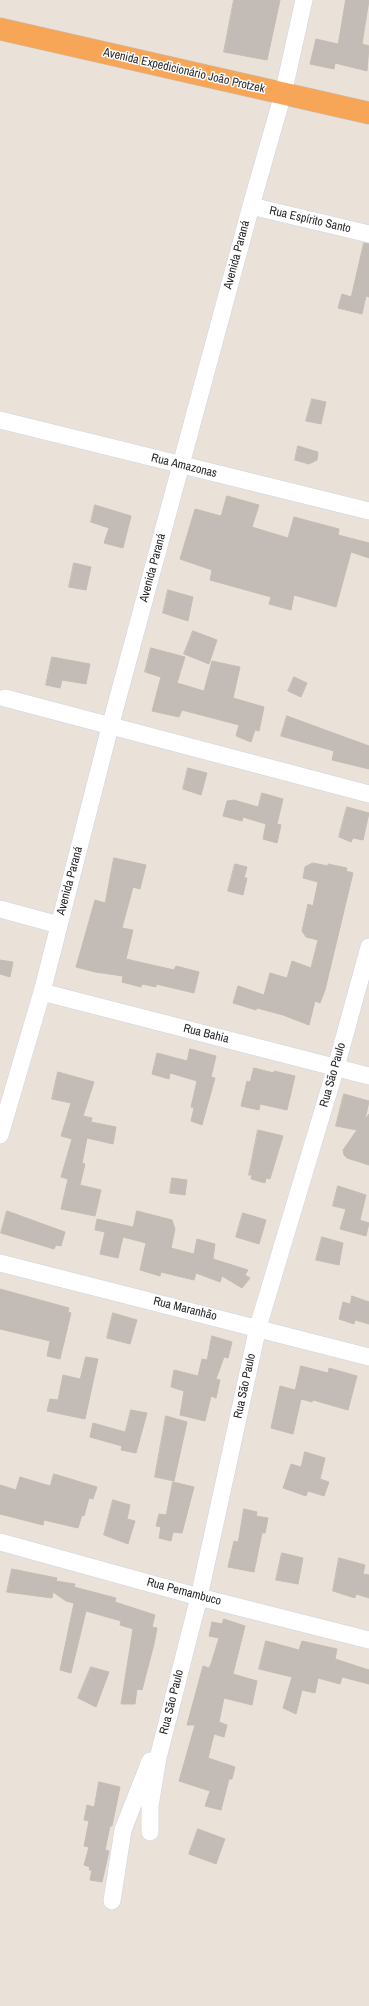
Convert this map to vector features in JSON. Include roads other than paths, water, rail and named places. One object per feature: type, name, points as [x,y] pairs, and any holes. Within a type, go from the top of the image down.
[{"type":"highway","name":"Avenida Expedicionário João Protzek","points":[[0,29],[283,94],[369,112]]},
{"type":"street","name":"Avenida Paraná","points":[[0,1135],[42,992],[110,727],[250,206],[283,94],[304,0]]},
{"type":"street","name":"Rua Espírito Santo","points":[[250,206],[369,234]]},
{"type":"street","name":"Rua Amazonas","points":[[0,420],[369,511]]},
{"type":"street","points":[[5,698],[110,727],[369,794]]},
{"type":"street","points":[[0,909],[59,925]]},
{"type":"street","name":"Rua São Paulo","points":[[150,1832],[151,1799],[158,1758],[199,1597],[258,1328],[336,1068],[369,948]]},
{"type":"street","name":"Rua Bahia","points":[[42,992],[369,1076]]},
{"type":"street","name":"Rua Maranhão","points":[[0,1263],[369,1357]]},
{"type":"street","name":"Rua Pernambuco","points":[[0,1542],[199,1597],[369,1640]]},
{"type":"street","points":[[112,1902],[123,1830],[169,1713]]}]
